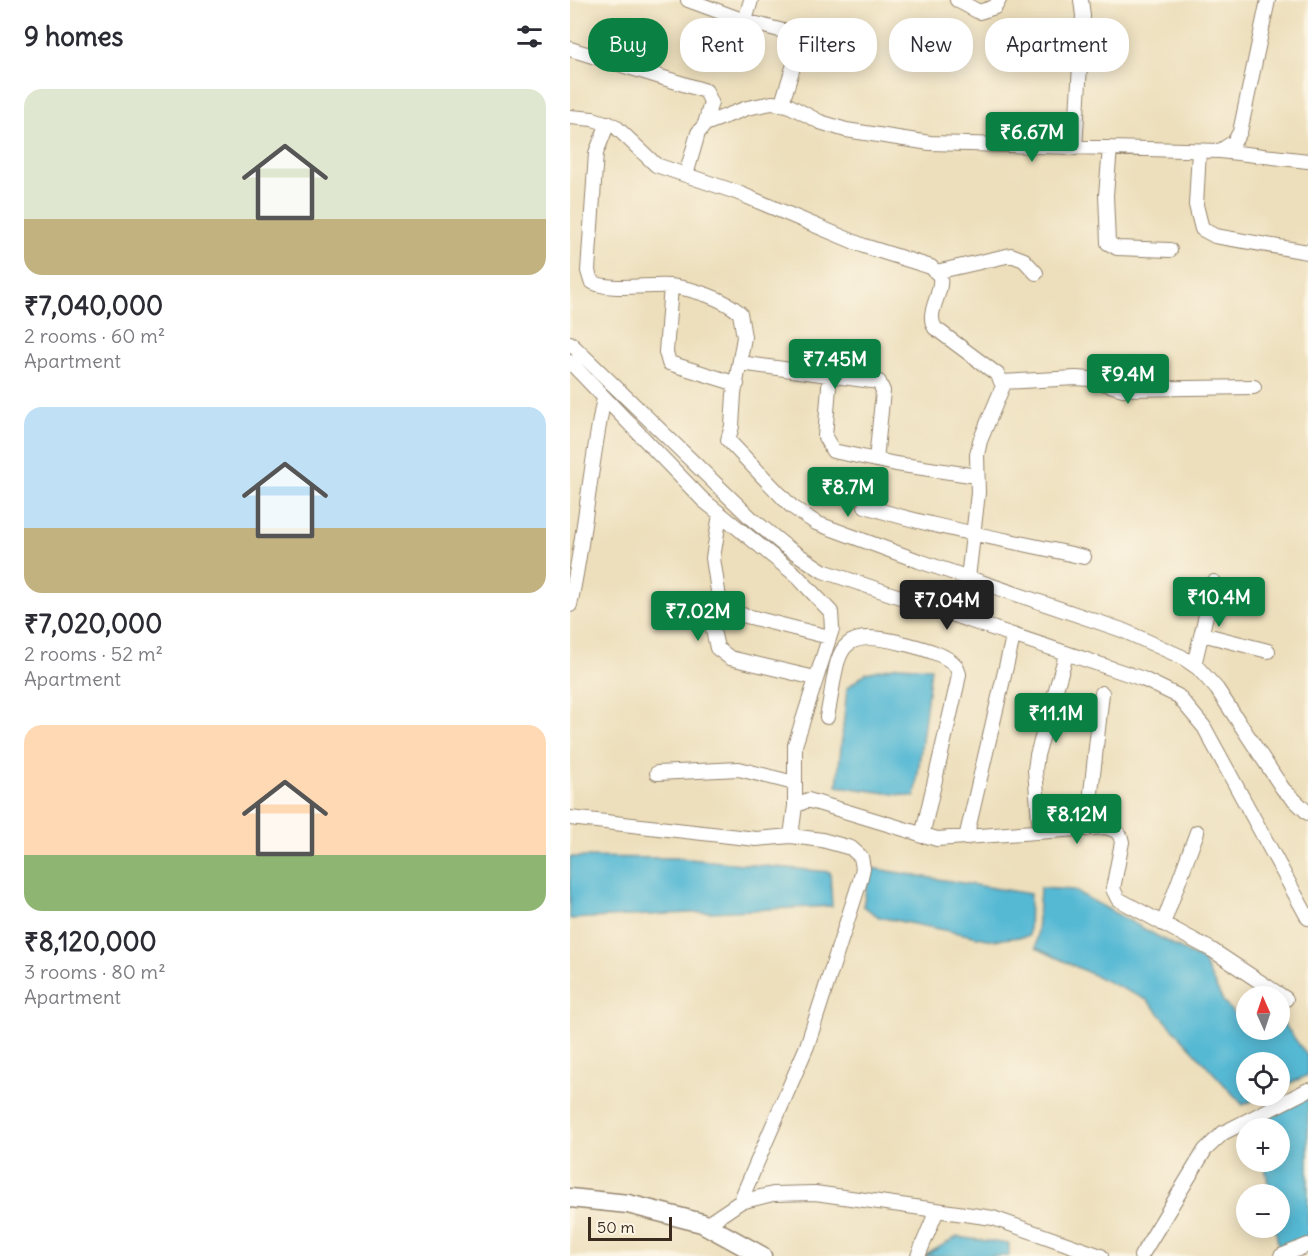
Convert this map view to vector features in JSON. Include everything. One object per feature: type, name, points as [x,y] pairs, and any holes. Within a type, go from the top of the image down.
[{"type":"main road","points":[[570,1198],[628,1204],[706,1225],[762,1256]]},
{"type":"street","points":[[688,0],[737,18]]},
{"type":"street","points":[[746,18],[751,0]]},
{"type":"street","points":[[957,0],[973,11],[979,12],[995,7],[999,0]]},
{"type":"street","points":[[1075,148],[1083,16],[1081,0]]},
{"type":"street","points":[[1220,151],[1234,142],[1240,132],[1268,0]]},
{"type":"street","points":[[765,26],[787,32],[797,38],[799,48],[782,103]]},
{"type":"street","points":[[570,49],[706,91],[711,102],[705,124],[698,133],[686,175]]},
{"type":"street","points":[[705,124],[747,108],[782,103],[820,122],[866,135],[930,143],[1220,151],[1308,161]]},
{"type":"street","points":[[570,117],[608,123],[626,135],[648,160],[736,192],[864,246],[932,267],[941,284],[931,322],[935,328],[998,375],[1002,382],[1001,393],[980,441],[974,532],[968,578]]},
{"type":"street","points":[[608,123],[596,153],[588,271],[591,280],[604,286],[671,286],[713,298],[740,313],[744,337],[736,384],[733,421],[728,440],[791,506],[816,523],[1122,630],[1194,665],[1217,689],[1283,789],[1308,813]]},
{"type":"street","points":[[1110,148],[1107,195],[1108,243],[1117,248],[1170,250]]},
{"type":"street","points":[[1199,151],[1196,205],[1202,229],[1215,236],[1308,252]]},
{"type":"street","points":[[936,272],[1011,255],[1024,260],[1036,273]]},
{"type":"street","points":[[671,286],[666,352],[669,363],[736,384]]},
{"type":"street","points":[[570,343],[711,481],[769,534],[823,571],[1163,688],[1178,696],[1204,727],[1308,918]]},
{"type":"street","points":[[570,362],[720,514],[796,575],[827,604],[833,620],[795,745],[795,806],[791,836]]},
{"type":"street","points":[[740,363],[870,378],[883,386],[876,460]]},
{"type":"street","points":[[830,374],[825,429],[828,445],[833,451],[978,476]]},
{"type":"street","points":[[1002,382],[1076,378],[1090,379],[1123,389],[1254,387]]},
{"type":"street","points":[[570,605],[574,563],[604,398]]},
{"type":"street","points":[[865,506],[926,525],[974,532],[1084,557]]},
{"type":"street","points":[[720,514],[713,558],[718,609],[713,640],[723,655],[814,678]]},
{"type":"street","points":[[1194,665],[1214,582]]},
{"type":"street","points":[[718,609],[829,637]]},
{"type":"street","points":[[1202,634],[1268,651]]},
{"type":"street","points":[[827,717],[841,654],[852,640],[863,636],[920,648],[956,666],[959,674],[957,685],[922,836]]},
{"type":"street","points":[[966,838],[1013,637]]},
{"type":"street","points":[[1040,832],[1036,762],[1066,654]]},
{"type":"street","points":[[1087,829],[1102,693]]},
{"type":"street","points":[[657,773],[739,770],[794,783]]},
{"type":"street","points":[[795,806],[808,800],[937,839],[1106,827],[1121,835],[1122,842],[1114,895],[1118,899],[1212,950],[1266,986]]},
{"type":"street","points":[[570,818],[756,839],[791,836],[822,840],[851,848],[861,857],[863,868],[836,961],[807,1046],[740,1202]]},
{"type":"street","points":[[1163,924],[1197,832]]},
{"type":"street","points":[[1141,1256],[1205,1150],[1223,1133],[1241,1122],[1308,1090]]},
{"type":"street","points":[[706,1225],[740,1202],[792,1192],[993,1218],[1101,1256]]},
{"type":"street","points":[[918,1256],[937,1210]]},
{"type":"street","points":[[1281,1256],[1308,1245]]},
{"type":"water","points":[[898,666],[931,668],[915,797],[837,786],[847,688],[866,673]]},
{"type":"water","points":[[570,857],[678,858],[830,872],[832,906],[570,919]]},
{"type":"water","points":[[870,868],[1030,894],[1029,936],[993,940],[879,917],[863,906]]},
{"type":"water","points":[[1040,888],[1073,890],[1203,961],[1224,1003],[1236,1016],[1236,1040],[1290,1040],[1290,1032],[1308,1057],[1308,1075],[1290,1083],[1290,1052],[1236,1052],[1236,1097],[1147,1000],[1036,948]]},
{"type":"water","points":[[1308,1095],[1308,1237],[1279,1250],[1277,1238],[1290,1238],[1290,1184],[1268,1184],[1266,1172],[1290,1172],[1290,1118],[1265,1118]]},
{"type":"water","points":[[957,1237],[1009,1244],[1009,1256],[924,1256]]}]
